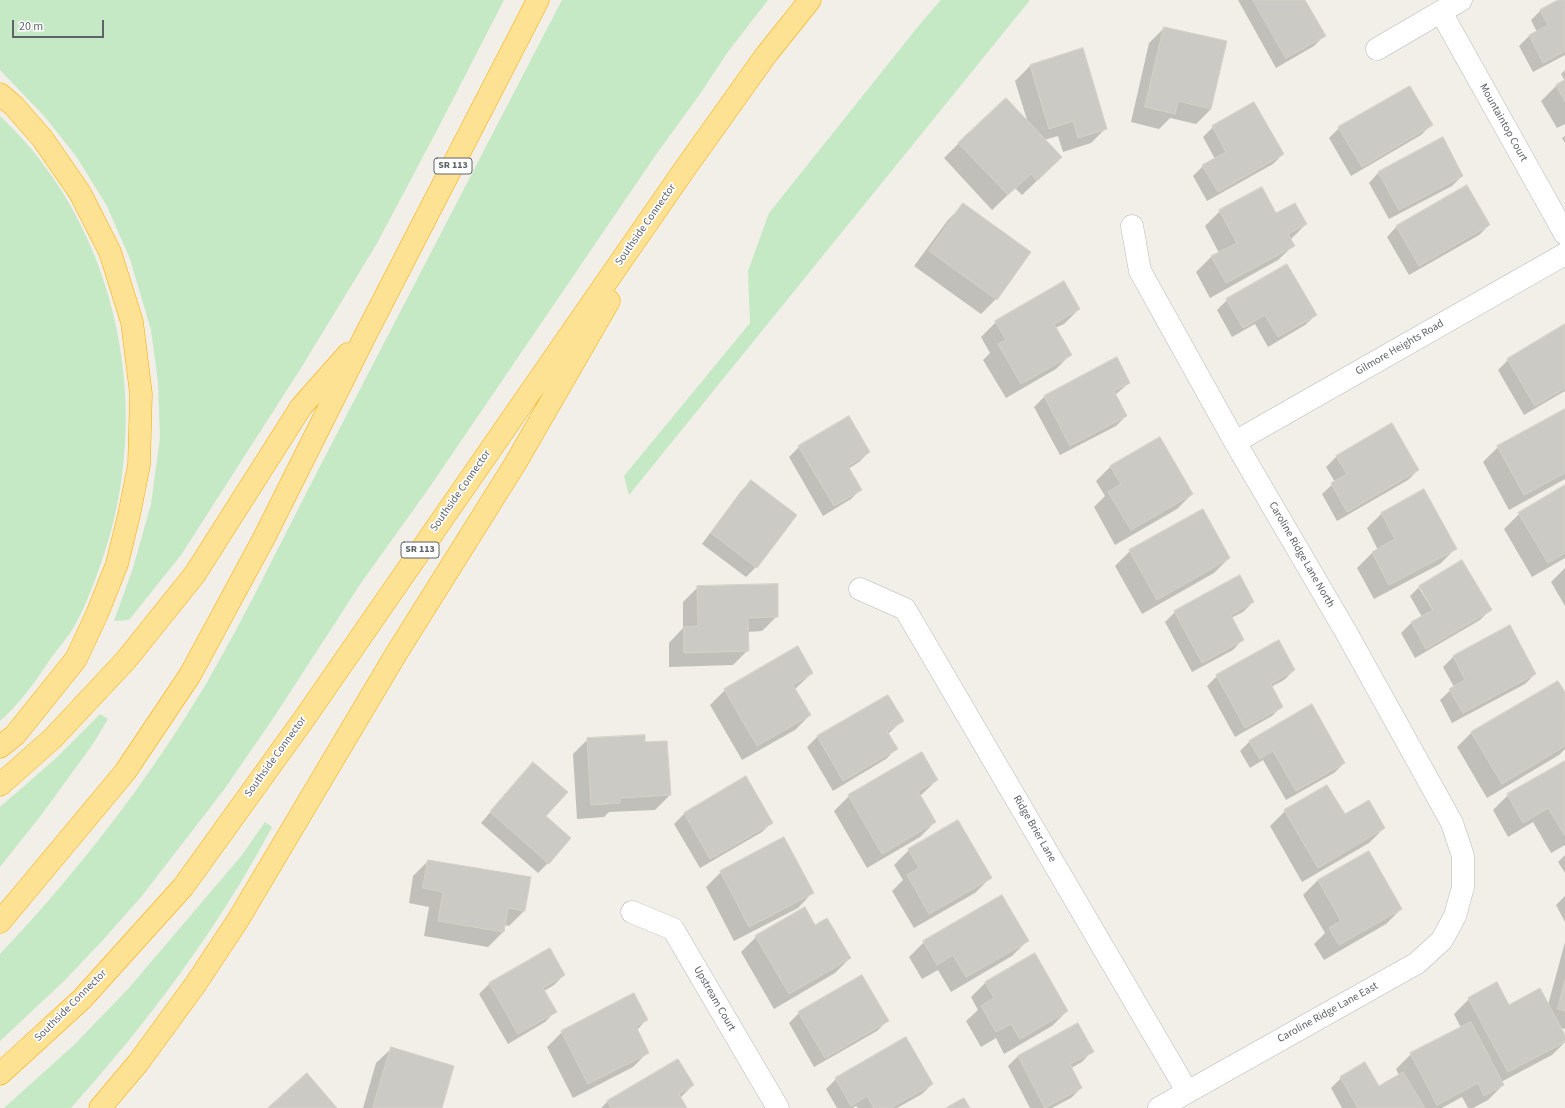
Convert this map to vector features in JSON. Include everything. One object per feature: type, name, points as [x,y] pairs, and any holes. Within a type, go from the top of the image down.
[{"type":"highway","name":"SR 113","points":[[0,922],[125,772],[190,675],[264,538],[367,332],[538,0]]},
{"type":"highway","name":"Southside Connector","points":[[0,1074],[82,999],[183,887],[304,719],[684,170],[766,55],[810,0]]},
{"type":"highway","points":[[0,94],[14,106],[42,138],[80,193],[110,252],[132,322],[141,394],[139,465],[130,515],[117,564],[97,614],[76,659],[15,735],[0,747]]},
{"type":"highway","points":[[100,1108],[138,1063],[195,985],[238,920],[396,654],[515,464],[684,170]]},
{"type":"highway","points":[[0,785],[53,738],[126,660],[195,574],[301,407],[367,332]]},
{"type":"street","points":[[1377,48],[1461,0]]},
{"type":"street","name":"Mountaintop Court","points":[[1440,12],[1565,234]]},
{"type":"street","name":"Caroline Ridge Lane North","points":[[1132,226],[1140,271],[1235,442],[1346,632],[1452,823],[1463,856],[1463,887]]},
{"type":"street","name":"Gilmore Heights Road","points":[[1235,442],[1565,254]]},
{"type":"street","name":"Ridge Brier Lane","points":[[860,589],[905,609],[1187,1091]]},
{"type":"street","name":"Caroline Ridge Lane East","points":[[1159,1108],[1187,1091],[1311,1024],[1417,963],[1442,940],[1455,916],[1463,887]]},
{"type":"street","name":"Upstream Court","points":[[632,912],[673,928],[778,1108]]},
{"type":"green space","points":[[0,0],[504,0],[376,245],[301,368],[181,555],[129,620],[114,621],[133,568],[151,504],[160,438],[158,382],[151,330],[130,259],[107,206],[76,156],[45,117],[0,70]]},
{"type":"green space","points":[[562,0],[768,0],[727,53],[702,91],[655,156],[429,488],[361,583],[274,717],[223,791],[141,897],[102,941],[64,981],[0,1041],[0,954],[57,891],[110,825],[160,756],[206,684],[253,597]]},
{"type":"green space","points":[[941,0],[1030,0],[629,495],[624,476],[750,323],[748,271],[769,213],[920,24]]},
{"type":"green space","points":[[0,116],[41,161],[74,212],[99,268],[116,326],[125,386],[125,447],[117,508],[100,566],[82,611],[69,634],[34,683],[21,700],[0,721]]},
{"type":"green space","points":[[100,714],[108,719],[93,744],[42,814],[0,867],[0,807],[54,760]]},
{"type":"green space","points":[[265,822],[272,827],[229,902],[205,938],[154,1008],[100,1075],[71,1108],[4,1108],[74,1045],[128,989],[242,855]]},
{"type":"building","points":[[1253,0],[1305,0],[1326,36],[1286,58]]},
{"type":"building","points":[[1558,0],[1565,0],[1565,51],[1543,63],[1529,35],[1548,25],[1540,10]]},
{"type":"building","points":[[1164,27],[1227,41],[1211,109],[1178,101],[1175,114],[1145,107]]},
{"type":"building","points":[[1083,48],[1107,129],[1078,138],[1073,121],[1049,129],[1030,65]]},
{"type":"building","points":[[1565,80],[1565,102],[1556,85]]},
{"type":"building","points":[[1410,86],[1433,125],[1362,167],[1338,127]]},
{"type":"building","points":[[1006,98],[1062,157],[1037,181],[1031,174],[1008,195],[958,143]]},
{"type":"building","points":[[1254,102],[1284,154],[1218,192],[1202,165],[1226,152],[1212,126]]},
{"type":"building","points":[[1443,137],[1463,176],[1399,210],[1378,172]]},
{"type":"building","points":[[1467,185],[1490,225],[1419,266],[1396,226]]},
{"type":"building","points":[[1262,187],[1276,213],[1295,203],[1307,224],[1288,234],[1295,246],[1226,283],[1211,256],[1237,243],[1219,210]]},
{"type":"building","points":[[963,203],[1031,252],[997,300],[929,251]]},
{"type":"building","points":[[1287,264],[1317,315],[1278,337],[1265,315],[1243,328],[1226,299]]},
{"type":"building","points":[[1064,281],[1080,309],[1054,324],[1072,355],[1021,384],[998,344],[1006,340],[995,321]]},
{"type":"building","points":[[1565,324],[1565,388],[1535,406],[1507,359]]},
{"type":"building","points":[[1117,357],[1130,383],[1114,391],[1127,416],[1070,446],[1044,396]]},
{"type":"building","points":[[1565,409],[1565,473],[1524,495],[1497,446]]},
{"type":"building","points":[[849,416],[870,452],[848,466],[862,490],[834,506],[798,446]]},
{"type":"building","points":[[1392,423],[1419,470],[1347,512],[1331,483],[1347,474],[1336,456]]},
{"type":"building","points":[[1160,437],[1193,494],[1131,530],[1108,492],[1121,484],[1110,466]]},
{"type":"building","points":[[751,480],[797,515],[757,568],[711,533]]},
{"type":"building","points":[[1565,485],[1565,553],[1548,563],[1518,513]]},
{"type":"building","points":[[1424,489],[1457,549],[1389,585],[1372,552],[1395,539],[1381,513]]},
{"type":"building","points":[[1203,509],[1230,558],[1157,600],[1129,550]]},
{"type":"building","points":[[1462,560],[1492,610],[1426,649],[1411,622],[1433,610],[1419,586]]},
{"type":"building","points":[[1240,575],[1254,602],[1231,615],[1244,640],[1202,663],[1174,611]]},
{"type":"building","points":[[778,584],[778,617],[748,618],[749,651],[684,653],[684,627],[698,626],[697,586]]},
{"type":"building","points":[[1510,625],[1536,674],[1463,713],[1449,689],[1465,680],[1453,656]]},
{"type":"building","points":[[1279,640],[1295,670],[1271,684],[1283,707],[1245,728],[1216,675]]},
{"type":"building","points":[[798,646],[813,673],[793,685],[811,715],[757,746],[724,689]]},
{"type":"building","points":[[1558,681],[1565,692],[1565,746],[1502,784],[1471,732]]},
{"type":"building","points":[[888,695],[904,721],[887,731],[898,749],[843,781],[817,736]]},
{"type":"building","points":[[1312,704],[1345,763],[1296,791],[1273,751],[1260,759],[1249,741]]},
{"type":"building","points":[[645,735],[645,742],[667,741],[671,795],[620,798],[620,803],[591,805],[587,738]]},
{"type":"building","points":[[922,752],[938,780],[918,791],[936,822],[882,854],[848,795]]},
{"type":"building","points":[[1565,761],[1565,836],[1548,808],[1523,823],[1507,794]]},
{"type":"building","points":[[533,762],[568,792],[546,816],[571,838],[549,864],[490,812]]},
{"type":"building","points":[[746,776],[773,823],[710,859],[684,813]]},
{"type":"building","points":[[1327,785],[1345,814],[1369,800],[1385,828],[1318,868],[1284,810]]},
{"type":"building","points":[[958,820],[992,878],[929,914],[907,875],[919,868],[908,849]]},
{"type":"building","points":[[784,837],[814,893],[749,927],[720,871]]},
{"type":"building","points":[[1369,851],[1402,909],[1339,945],[1329,928],[1341,921],[1318,880]]},
{"type":"building","points":[[428,860],[531,877],[525,911],[508,908],[504,932],[438,921],[443,892],[423,888]]},
{"type":"building","points":[[1002,895],[1029,941],[966,977],[953,955],[937,965],[923,941]]},
{"type":"building","points":[[805,907],[815,925],[827,918],[851,958],[789,994],[755,936]]},
{"type":"building","points":[[550,948],[565,975],[543,988],[557,1012],[518,1034],[489,983]]},
{"type":"building","points":[[1035,953],[1068,1011],[1020,1039],[1011,1024],[996,1032],[981,1006],[994,998],[985,982]]},
{"type":"building","points":[[862,975],[889,1021],[825,1058],[798,1012]]},
{"type":"building","points":[[1565,980],[1565,1011],[1558,1009]]},
{"type":"building","points":[[1497,982],[1509,1005],[1540,988],[1565,1035],[1565,1042],[1508,1072],[1468,998]]},
{"type":"building","points":[[634,993],[648,1020],[636,1026],[649,1053],[588,1084],[561,1031]]},
{"type":"building","points":[[1471,1022],[1504,1085],[1484,1096],[1478,1083],[1437,1105],[1410,1053]]},
{"type":"building","points":[[1078,1023],[1094,1052],[1070,1064],[1082,1088],[1045,1108],[1018,1056]]},
{"type":"building","points":[[906,1037],[933,1084],[891,1108],[874,1108],[867,1096],[851,1106],[835,1078]]},
{"type":"building","points":[[391,1047],[454,1066],[442,1108],[373,1108]]},
{"type":"building","points":[[678,1059],[694,1085],[679,1094],[687,1108],[611,1108],[607,1101]]},
{"type":"building","points":[[1365,1062],[1379,1086],[1403,1072],[1425,1108],[1358,1108],[1340,1077]]},
{"type":"building","points":[[307,1073],[337,1108],[268,1108]]},
{"type":"building","points":[[964,1098],[970,1108],[946,1108]]}]
